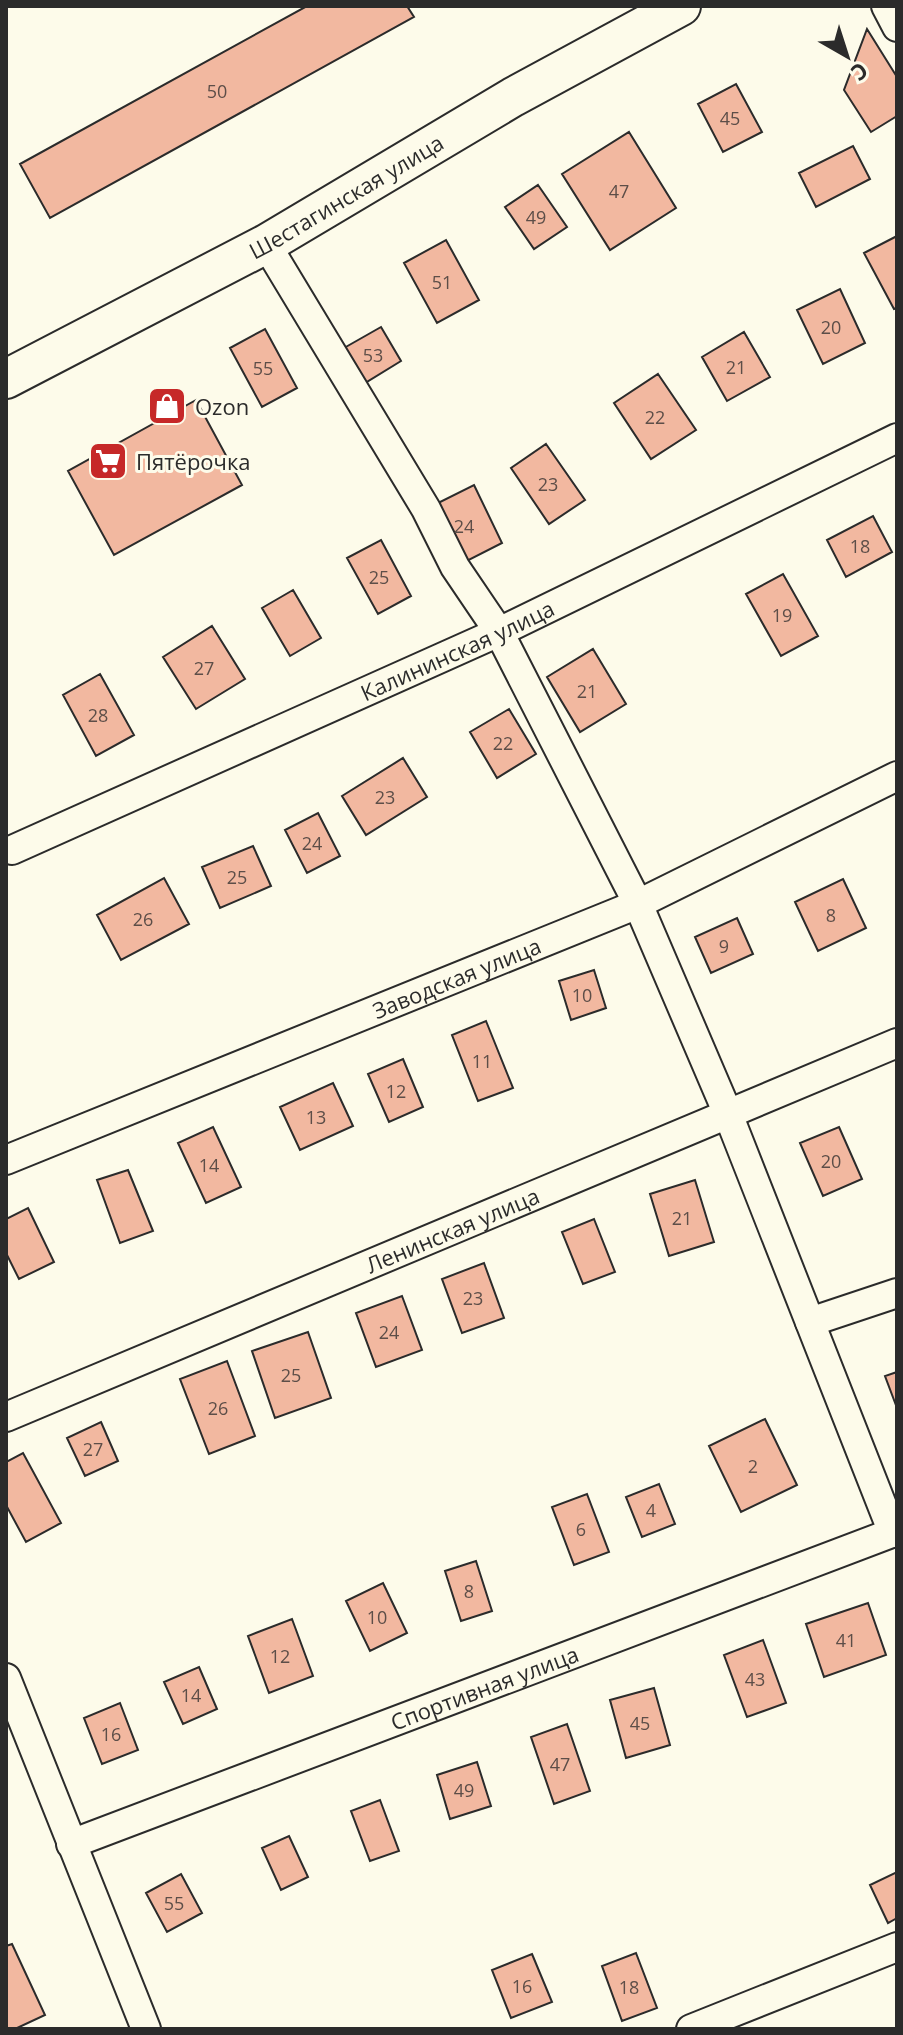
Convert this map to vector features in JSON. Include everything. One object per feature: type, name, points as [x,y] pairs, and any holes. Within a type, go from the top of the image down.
[{"type":"main road","name":"Шестагинская улица","points":[[6,379],[266,244],[513,97],[681,6]]},
{"type":"street","points":[[886,6],[897,27]]},
{"type":"street","points":[[266,244],[426,509],[455,567],[499,632],[638,904],[728,1114],[895,1532]]},
{"type":"street","name":"Калининская улица","points":[[12,850],[499,632],[897,438]]},
{"type":"street","name":"Заводская улица","points":[[6,1160],[638,904],[897,776]]},
{"type":"street","name":"Ленинская улица","points":[[6,1417],[897,1043]]},
{"type":"street","points":[[810,1322],[897,1293]]},
{"type":"street","name":"Спортивная улица","points":[[71,1844],[895,1532]]},
{"type":"street","points":[[6,1678],[146,2029]]},
{"type":"street","points":[[691,2029],[897,1947]]},
{"type":"building","points":[[307,6],[407,6],[414,17],[50,218],[20,164]]},
{"type":"building","points":[[867,29],[897,77],[897,116],[871,132],[844,90]]},
{"type":"building","points":[[736,84],[762,132],[723,152],[698,104]]},
{"type":"building","points":[[629,132],[676,208],[610,250],[562,174]]},
{"type":"building","points":[[853,146],[870,179],[816,207],[799,173]]},
{"type":"building","points":[[538,185],[567,227],[534,249],[505,207]]},
{"type":"building","points":[[897,236],[897,308],[894,309],[864,253]]},
{"type":"building","points":[[446,240],[479,300],[437,323],[404,263]]},
{"type":"building","points":[[840,289],[865,343],[823,364],[797,310]]},
{"type":"building","points":[[381,327],[401,361],[365,383],[344,348]]},
{"type":"building","points":[[265,329],[297,388],[262,407],[230,348]]},
{"type":"building","points":[[744,332],[770,377],[727,401],[702,357]]},
{"type":"building","points":[[658,374],[696,430],[651,459],[614,403]]},
{"type":"building","points":[[196,400],[242,485],[114,555],[68,471]]},
{"type":"building","points":[[546,444],[585,500],[549,524],[511,468]]},
{"type":"building","points":[[474,485],[502,543],[455,567],[426,509]]},
{"type":"building","points":[[873,516],[892,552],[846,577],[827,540]]},
{"type":"building","points":[[381,540],[411,596],[378,614],[347,558]]},
{"type":"building","points":[[783,574],[818,636],[781,656],[746,594]]},
{"type":"building","points":[[293,590],[321,638],[290,656],[262,608]]},
{"type":"building","points":[[212,626],[245,679],[196,709],[163,657]]},
{"type":"building","points":[[593,649],[626,704],[580,732],[547,677]]},
{"type":"building","points":[[100,674],[134,735],[96,756],[63,695]]},
{"type":"building","points":[[509,709],[536,754],[497,778],[470,732]]},
{"type":"building","points":[[403,758],[427,797],[366,835],[342,796]]},
{"type":"building","points":[[318,813],[340,856],[307,873],[285,830]]},
{"type":"building","points":[[253,846],[271,886],[220,908],[202,867]]},
{"type":"building","points":[[164,878],[189,924],[121,960],[97,915]]},
{"type":"building","points":[[843,879],[866,928],[818,951],[795,902]]},
{"type":"building","points":[[737,918],[753,954],[711,973],[695,937]]},
{"type":"building","points":[[594,970],[606,1008],[571,1020],[559,981]]},
{"type":"building","points":[[486,1021],[513,1088],[478,1101],[452,1035]]},
{"type":"building","points":[[403,1059],[423,1107],[389,1122],[368,1074]]},
{"type":"building","points":[[333,1083],[353,1126],[300,1150],[280,1107]]},
{"type":"building","points":[[213,1127],[241,1187],[206,1203],[178,1143]]},
{"type":"building","points":[[839,1127],[862,1179],[823,1196],[800,1143]]},
{"type":"building","points":[[128,1170],[153,1231],[120,1243],[97,1180]]},
{"type":"building","points":[[695,1180],[714,1242],[669,1256],[650,1194]]},
{"type":"building","points":[[28,1208],[54,1262],[19,1279],[6,1253],[6,1219]]},
{"type":"building","points":[[594,1219],[615,1272],[583,1284],[562,1232]]},
{"type":"building","points":[[484,1263],[504,1318],[462,1333],[442,1279]]},
{"type":"building","points":[[402,1296],[422,1350],[376,1367],[356,1313]]},
{"type":"building","points":[[308,1332],[331,1398],[275,1418],[252,1351]]},
{"type":"building","points":[[227,1361],[255,1436],[209,1454],[180,1379]]},
{"type":"building","points":[[897,1372],[897,1408],[885,1376]]},
{"type":"building","points":[[765,1419],[797,1485],[741,1512],[709,1446]]},
{"type":"building","points":[[101,1422],[118,1461],[85,1476],[67,1438]]},
{"type":"building","points":[[23,1453],[61,1523],[26,1542],[6,1505],[6,1462]]},
{"type":"building","points":[[659,1484],[675,1524],[642,1537],[626,1497]]},
{"type":"building","points":[[587,1494],[609,1552],[574,1565],[552,1507]]},
{"type":"building","points":[[476,1561],[492,1611],[461,1621],[445,1571]]},
{"type":"building","points":[[383,1583],[407,1633],[370,1651],[346,1601]]},
{"type":"building","points":[[868,1603],[886,1655],[824,1677],[806,1624]]},
{"type":"building","points":[[292,1619],[313,1676],[269,1693],[248,1636]]},
{"type":"building","points":[[763,1640],[786,1703],[747,1717],[724,1655]]},
{"type":"building","points":[[199,1667],[217,1709],[183,1724],[164,1682]]},
{"type":"building","points":[[654,1688],[670,1745],[626,1758],[610,1700]]},
{"type":"building","points":[[120,1703],[138,1750],[102,1764],[84,1718]]},
{"type":"building","points":[[567,1724],[590,1791],[554,1804],[531,1737]]},
{"type":"building","points":[[477,1762],[491,1806],[450,1819],[437,1775]]},
{"type":"building","points":[[380,1800],[399,1851],[370,1861],[351,1811]]},
{"type":"building","points":[[289,1836],[308,1877],[281,1890],[262,1848]]},
{"type":"building","points":[[897,1872],[897,1918],[888,1923],[870,1885]]},
{"type":"building","points":[[181,1874],[202,1913],[167,1932],[146,1893]]},
{"type":"building","points":[[12,1944],[45,2015],[15,2029],[6,2029],[6,1946]]},
{"type":"building","points":[[636,1953],[657,2008],[622,2021],[602,1966]]},
{"type":"building","points":[[532,1954],[552,2002],[511,2018],[492,1970]]},
{"type":"place","name":"Ozon","points":[[167,406]]},
{"type":"place","name":"Пятёрочка","points":[[108,461]]}]
